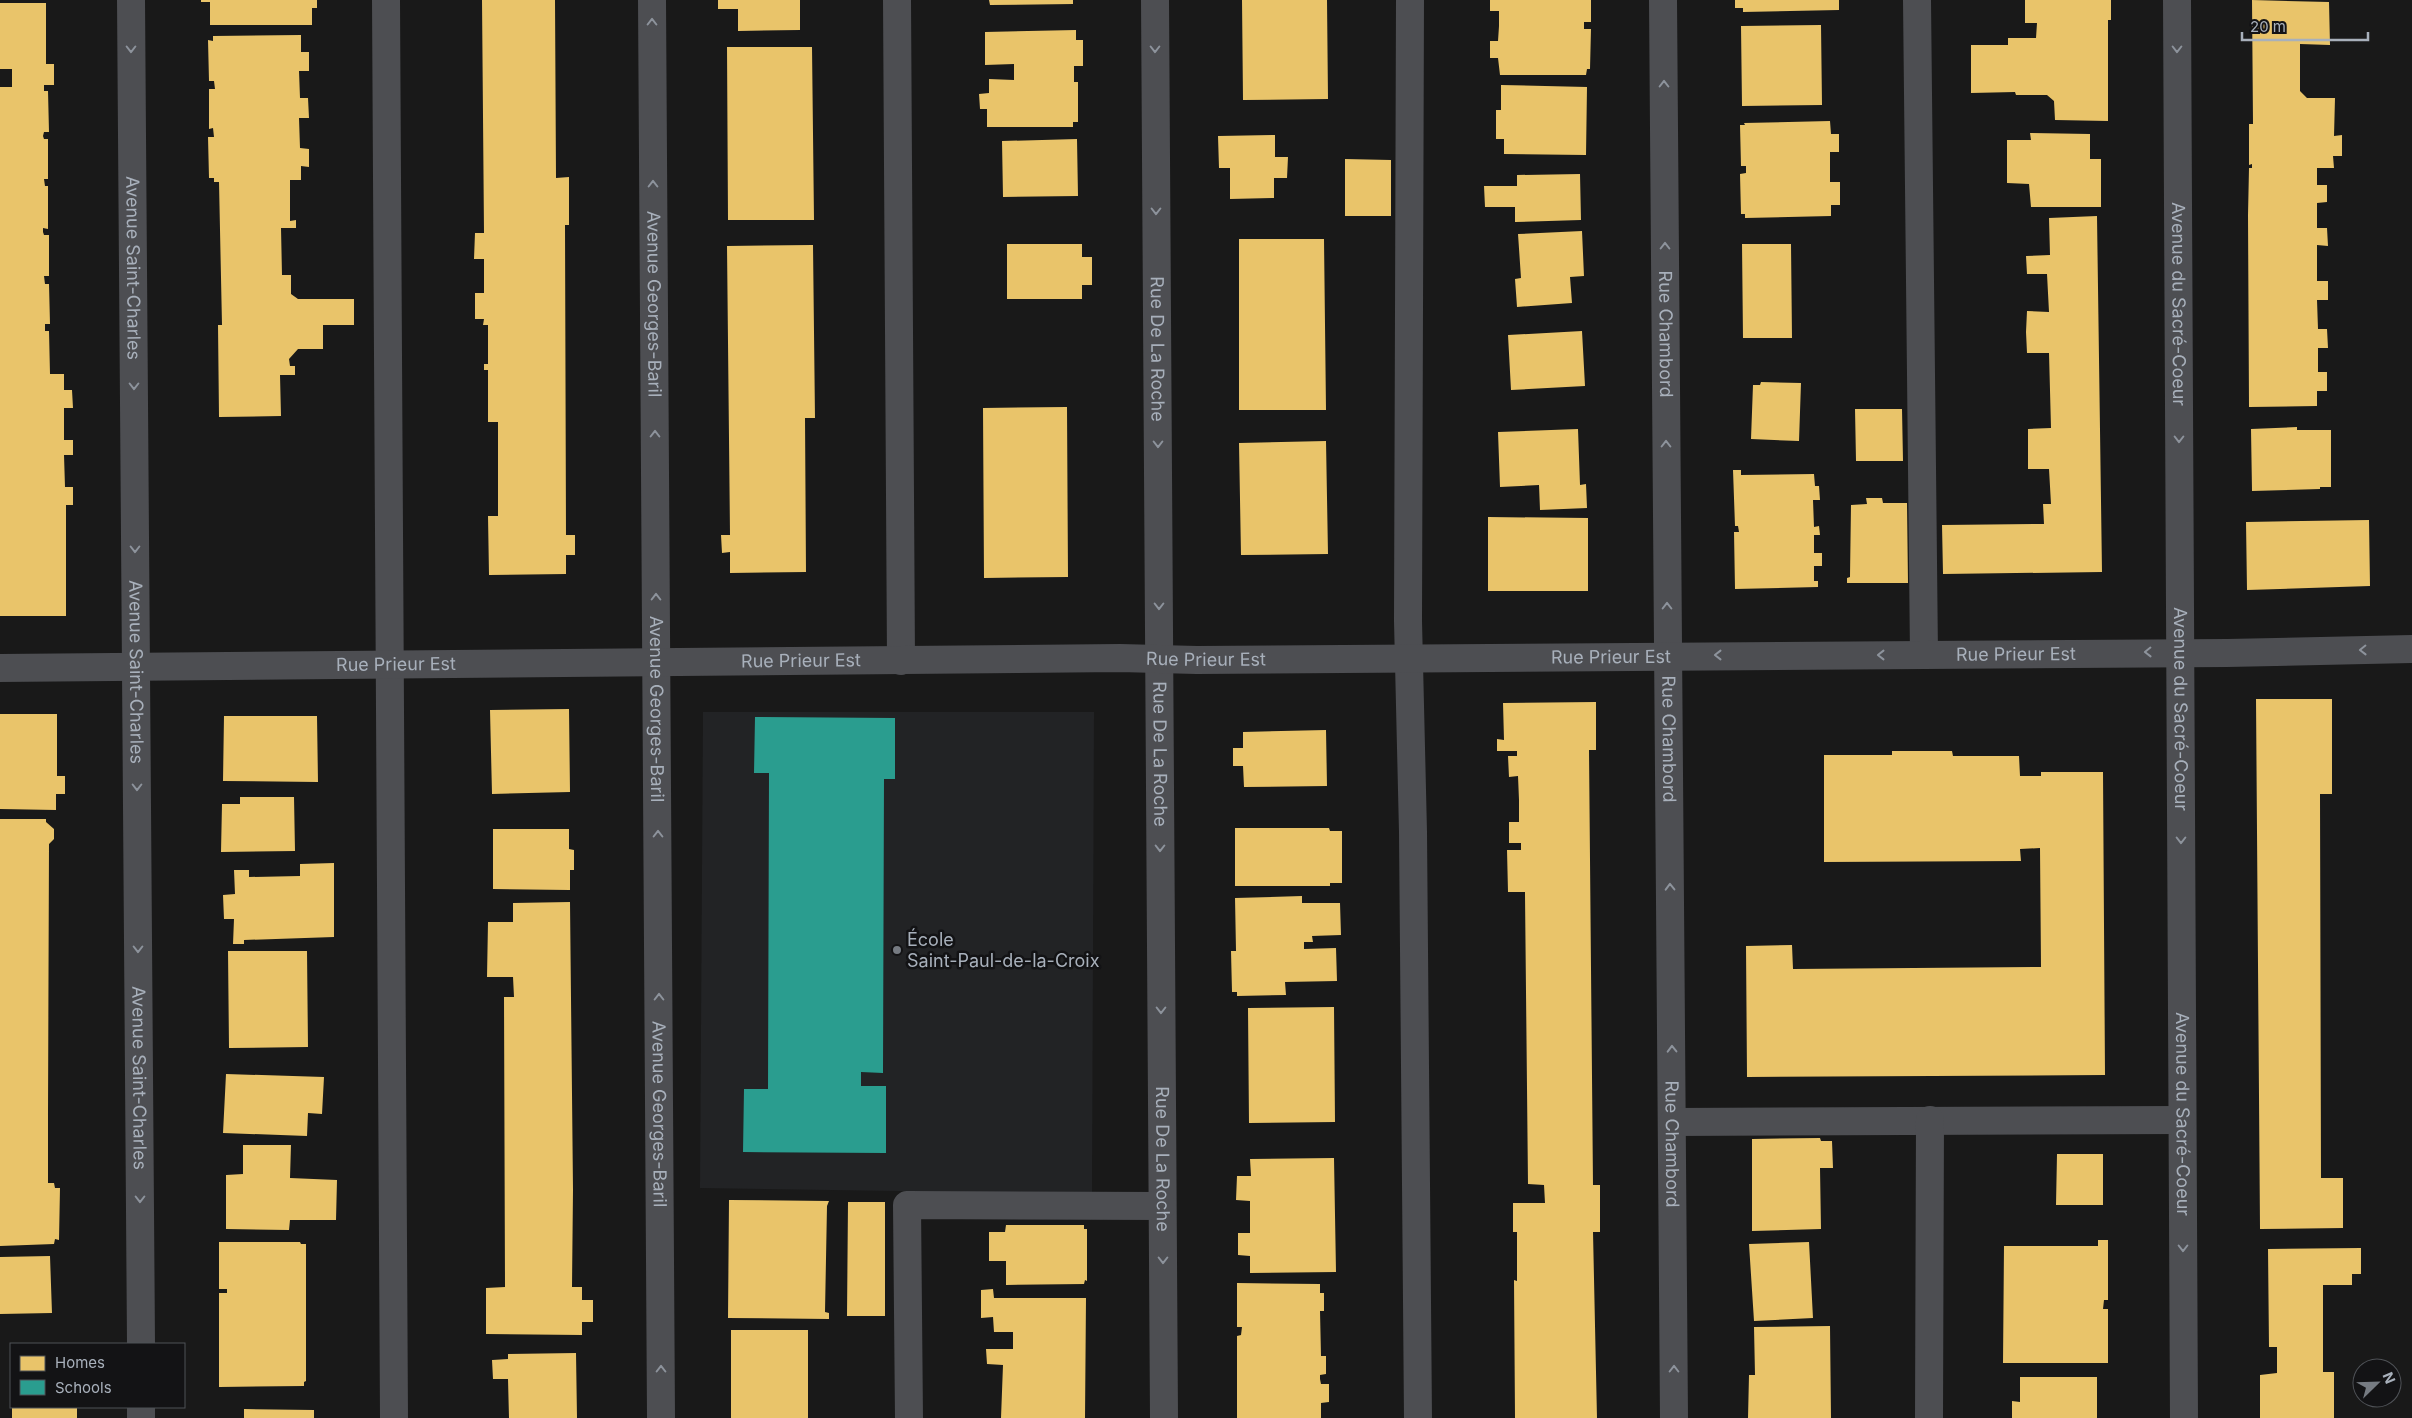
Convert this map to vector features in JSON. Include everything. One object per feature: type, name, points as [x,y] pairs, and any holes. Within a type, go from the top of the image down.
[{"type":"street","name":"Avenue Saint-Charles","points":[[131,0],[141,1343]]},
{"type":"street","points":[[386,0],[388,665],[394,1418]]},
{"type":"street","name":"Avenue Georges-Baril","points":[[652,0],[661,1418]]},
{"type":"street","points":[[897,0],[901,661]]},
{"type":"street","name":"Rue De La Roche","points":[[1155,0],[1164,1418]]},
{"type":"street","points":[[1410,0],[1409,658],[1413,832],[1418,1418]]},
{"type":"street","name":"Rue Chambord","points":[[1663,0],[1674,1418]]},
{"type":"street","points":[[1918,0],[1924,655]]},
{"type":"street","name":"Avenue du Sacré-Coeur","points":[[2177,0],[2184,1418]]},
{"type":"street","name":"Rue Prieur Est","points":[[0,668],[1668,655],[1924,655],[2412,649]]},
{"type":"street","points":[[1929,1418],[1930,1120]]},
{"type":"street","points":[[1673,1122],[2182,1120]]},
{"type":"street","points":[[909,1418],[907,1205],[1162,1206]]},
{"type":"shaded area","name":"École Saint-Paul-de-la-Croix","points":[[703,712],[1094,712],[1092,1194],[700,1188]]},
{"type":"building: Homes","points":[[201,0],[317,0],[317,8],[312,8],[312,25],[210,25],[210,2],[201,2]]},
{"type":"building: Homes","points":[[482,0],[555,0],[556,178],[569,177],[569,225],[565,225],[566,535],[575,535],[575,555],[566,555],[566,574],[489,575],[488,516],[498,516],[498,422],[488,422],[488,370],[484,370],[484,364],[488,364],[488,325],[483,325],[484,319],[475,319],[475,293],[484,293],[484,259],[474,259],[475,233],[484,233]]},
{"type":"building: Homes","points":[[718,0],[800,0],[800,30],[738,31],[738,9],[718,9]]},
{"type":"building: Homes","points":[[989,0],[1073,0],[1073,4],[990,5]]},
{"type":"building: Homes","points":[[1242,0],[1327,0],[1328,99],[1243,100]]},
{"type":"building: Homes","points":[[1490,0],[1591,0],[1591,22],[1584,22],[1584,29],[1591,29],[1590,69],[1587,69],[1586,75],[1500,75],[1498,58],[1490,58],[1490,41],[1498,41],[1499,11],[1490,11]]},
{"type":"building: Homes","points":[[1735,0],[1839,0],[1839,10],[1743,12],[1743,8],[1735,8]]},
{"type":"building: Homes","points":[[2025,0],[2111,0],[2111,20],[2108,20],[2108,121],[2055,120],[2054,101],[2047,95],[2016,95],[2015,92],[1971,93],[1971,45],[2008,45],[2008,38],[2036,38],[2037,23],[2025,23]]},
{"type":"building: Homes","points":[[2252,0],[2329,2],[2330,45],[2300,44],[2300,91],[2307,98],[2335,98],[2334,136],[2342,135],[2342,156],[2333,156],[2334,168],[2317,168],[2317,185],[2327,185],[2327,202],[2317,203],[2317,228],[2327,228],[2328,246],[2317,245],[2317,281],[2328,281],[2328,300],[2317,300],[2318,329],[2327,329],[2328,348],[2318,348],[2318,372],[2327,372],[2327,391],[2317,391],[2317,406],[2249,407],[2248,215],[2249,168],[2252,168],[2252,164],[2249,165],[2249,124],[2253,124]]},
{"type":"building: Homes","points":[[0,3],[46,3],[46,64],[54,64],[54,85],[44,85],[44,91],[48,91],[49,132],[44,132],[43,136],[44,139],[48,139],[48,179],[44,179],[45,186],[48,186],[48,229],[43,228],[43,232],[44,235],[49,235],[49,276],[44,276],[45,284],[49,284],[50,324],[45,324],[45,331],[49,331],[50,374],[64,374],[64,390],[72,390],[73,408],[64,408],[64,440],[73,440],[73,455],[64,455],[65,487],[73,487],[73,505],[66,505],[66,616],[0,616],[0,87],[12,87],[12,69],[0,69]]},
{"type":"building: Homes","points":[[1821,25],[1822,105],[1742,106],[1741,26]]},
{"type":"building: Homes","points":[[1076,30],[1076,40],[1083,40],[1083,66],[1074,66],[1074,82],[1078,82],[1078,122],[1073,122],[1073,127],[987,127],[987,109],[980,109],[979,94],[989,93],[989,79],[1014,80],[1014,64],[985,65],[985,32]]},
{"type":"building: Homes","points":[[301,35],[301,52],[309,52],[309,71],[299,71],[300,98],[308,98],[309,118],[299,118],[300,148],[309,149],[309,167],[301,166],[301,180],[290,180],[290,221],[296,220],[296,228],[281,228],[282,275],[291,275],[291,294],[298,299],[354,299],[354,325],[323,325],[323,349],[298,349],[289,359],[290,366],[295,366],[295,375],[280,375],[281,416],[219,417],[218,325],[222,325],[219,182],[214,182],[214,178],[209,178],[208,137],[214,137],[213,128],[209,129],[209,89],[215,89],[214,81],[209,81],[208,40],[213,41],[213,36]]},
{"type":"building: Homes","points":[[727,47],[812,47],[814,220],[728,220]]},
{"type":"building: Homes","points":[[1501,85],[1587,87],[1586,155],[1504,154],[1504,139],[1496,139],[1496,110],[1501,110]]},
{"type":"building: Homes","points":[[1830,121],[1831,134],[1839,134],[1839,152],[1830,152],[1830,182],[1840,182],[1840,205],[1831,205],[1831,216],[1745,218],[1745,214],[1741,214],[1740,174],[1746,173],[1746,166],[1741,166],[1740,125],[1745,125],[1744,123]]},
{"type":"building: Homes","points":[[2030,133],[2090,134],[2090,159],[2101,159],[2101,207],[2031,207],[2029,184],[2007,183],[2007,140],[2031,140]]},
{"type":"building: Homes","points":[[1275,135],[1275,157],[1288,157],[1287,178],[1274,178],[1274,198],[1230,199],[1230,168],[1219,168],[1218,136]]},
{"type":"building: Homes","points":[[1077,139],[1078,196],[1003,197],[1002,141]]},
{"type":"building: Homes","points":[[1345,159],[1391,160],[1391,216],[1345,216]]},
{"type":"building: Homes","points":[[1580,174],[1581,220],[1515,222],[1515,207],[1485,207],[1484,186],[1517,186],[1517,175]]},
{"type":"building: Homes","points":[[2097,216],[2102,572],[1943,574],[1942,525],[2044,524],[2043,504],[2051,504],[2049,469],[2028,469],[2028,429],[2051,428],[2049,353],[2027,353],[2026,332],[2027,311],[2049,312],[2047,274],[2027,274],[2026,256],[2050,255],[2049,218]]},
{"type":"building: Homes","points":[[1582,231],[1584,276],[1570,277],[1572,303],[1517,307],[1515,279],[1521,278],[1518,234]]},
{"type":"building: Homes","points":[[1239,239],[1324,239],[1326,410],[1239,410]]},
{"type":"building: Homes","points":[[1007,244],[1082,244],[1082,257],[1092,257],[1092,285],[1082,285],[1082,299],[1007,299]]},
{"type":"building: Homes","points":[[1742,244],[1791,244],[1792,338],[1743,338]]},
{"type":"building: Homes","points":[[813,245],[815,418],[805,418],[806,572],[730,573],[730,552],[722,553],[721,535],[730,535],[727,246]]},
{"type":"building: Homes","points":[[1582,331],[1585,386],[1511,390],[1508,335]]},
{"type":"building: Homes","points":[[1761,382],[1801,383],[1799,441],[1751,439],[1753,385],[1760,385]]},
{"type":"building: Homes","points":[[1067,407],[1068,577],[984,578],[983,408]]},
{"type":"building: Homes","points":[[1855,409],[1902,409],[1903,461],[1856,461]]},
{"type":"building: Homes","points":[[2297,427],[2297,430],[2331,430],[2331,487],[2252,491],[2251,429]]},
{"type":"building: Homes","points":[[1578,429],[1580,485],[1586,484],[1587,508],[1540,510],[1539,485],[1500,487],[1498,432]]},
{"type":"building: Homes","points":[[1326,441],[1328,554],[1241,555],[1239,443]]},
{"type":"building: Homes","points":[[1733,470],[1741,470],[1741,475],[1814,474],[1815,486],[1819,486],[1820,500],[1813,500],[1814,527],[1819,526],[1820,535],[1814,535],[1814,553],[1822,553],[1822,566],[1814,566],[1814,581],[1818,581],[1818,587],[1735,589],[1734,532],[1739,532],[1738,526],[1735,526]]},
{"type":"building: Homes","points":[[1866,498],[1882,498],[1883,503],[1907,503],[1908,583],[1847,583],[1847,578],[1850,577],[1851,505],[1867,504]]},
{"type":"building: Homes","points":[[1488,517],[1588,518],[1588,591],[1488,591]]},
{"type":"building: Homes","points":[[2369,520],[2370,586],[2247,590],[2246,522]]},
{"type":"building: Homes","points":[[2256,699],[2332,699],[2332,794],[2320,794],[2321,1178],[2343,1178],[2343,1228],[2260,1229]]},
{"type":"building: Homes","points":[[1596,702],[1596,750],[1589,750],[1593,1185],[1600,1185],[1600,1232],[1593,1232],[1597,1418],[1515,1418],[1514,1280],[1517,1281],[1517,1232],[1513,1232],[1513,1203],[1545,1203],[1544,1185],[1528,1184],[1525,892],[1508,892],[1507,850],[1521,850],[1521,843],[1509,843],[1509,822],[1519,822],[1519,800],[1518,776],[1509,777],[1508,756],[1517,756],[1517,751],[1497,751],[1497,739],[1504,740],[1503,703]]},
{"type":"building: Homes","points":[[569,709],[570,792],[492,794],[490,710]]},
{"type":"building: Homes","points":[[0,714],[57,714],[57,776],[65,776],[65,794],[56,794],[56,810],[0,809]]},
{"type":"building: Homes","points":[[224,716],[317,716],[318,782],[223,781]]},
{"type":"building: Homes","points":[[1326,730],[1327,786],[1244,787],[1243,766],[1233,766],[1233,748],[1243,748],[1243,732]]},
{"type":"building: Homes","points":[[1892,751],[1952,751],[1953,756],[2019,756],[2020,776],[2041,776],[2041,772],[2103,772],[2105,1075],[1747,1077],[1746,946],[1792,945],[1793,969],[2041,967],[2040,848],[2020,849],[2021,861],[1824,862],[1824,755],[1892,755]]},
{"type":"building: Homes","points":[[240,797],[294,797],[295,851],[221,852],[222,804],[240,804]]},
{"type":"building: Homes","points":[[0,819],[46,819],[46,822],[54,829],[54,839],[49,844],[48,1183],[54,1183],[55,1188],[60,1188],[59,1240],[55,1239],[54,1244],[0,1246]]},
{"type":"building: Homes","points":[[1235,828],[1329,828],[1330,831],[1342,831],[1342,883],[1330,883],[1330,886],[1235,886]]},
{"type":"building: Homes","points":[[493,829],[569,829],[569,849],[574,850],[574,870],[570,870],[570,890],[493,889]]},
{"type":"building: Homes","points":[[334,863],[334,937],[244,940],[244,944],[233,944],[234,919],[224,919],[223,895],[235,894],[234,870],[249,870],[249,877],[300,876],[300,864]]},
{"type":"building: Homes","points":[[1302,896],[1302,903],[1340,903],[1341,935],[1312,936],[1313,942],[1304,942],[1304,949],[1336,948],[1337,981],[1285,982],[1286,995],[1237,996],[1237,992],[1232,992],[1231,951],[1236,951],[1235,898]]},
{"type":"building: Homes","points":[[570,902],[573,1190],[572,1287],[582,1287],[582,1300],[593,1300],[593,1322],[582,1322],[582,1335],[486,1334],[486,1288],[505,1287],[504,997],[514,997],[513,977],[487,977],[488,922],[513,922],[513,903]]},
{"type":"building: Homes","points":[[228,951],[307,951],[308,1047],[229,1048]]},
{"type":"building: Homes","points":[[1334,1007],[1335,1122],[1249,1123],[1248,1008]]},
{"type":"building: Homes","points":[[226,1074],[324,1077],[322,1114],[308,1113],[307,1136],[223,1133]]},
{"type":"building: Homes","points":[[1820,1138],[1821,1141],[1832,1141],[1833,1168],[1820,1168],[1821,1229],[1752,1231],[1752,1139]]},
{"type":"building: Homes","points":[[243,1145],[291,1145],[290,1178],[337,1180],[336,1220],[290,1220],[289,1230],[226,1229],[226,1175],[243,1174]]},
{"type":"building: Homes","points":[[2057,1154],[2103,1154],[2103,1205],[2056,1205]]},
{"type":"building: Homes","points":[[1334,1158],[1336,1272],[1250,1273],[1250,1256],[1238,1255],[1238,1233],[1250,1233],[1250,1201],[1236,1200],[1237,1176],[1251,1176],[1250,1159]]},
{"type":"building: Homes","points":[[729,1200],[829,1201],[827,1206],[825,1312],[829,1313],[829,1319],[728,1318]]},
{"type":"building: Homes","points":[[848,1202],[885,1202],[885,1316],[847,1316]]},
{"type":"building: Homes","points":[[1006,1225],[1084,1225],[1084,1229],[1087,1229],[1087,1281],[1085,1280],[1084,1284],[1006,1285],[1006,1261],[989,1261],[989,1232],[1005,1232]]},
{"type":"building: Homes","points":[[2098,1240],[2108,1240],[2108,1300],[2104,1300],[2103,1309],[2108,1309],[2108,1363],[2003,1363],[2004,1246],[2098,1246]]},
{"type":"building: Homes","points":[[219,1242],[300,1242],[301,1244],[306,1244],[306,1381],[304,1386],[219,1387],[219,1293],[227,1293],[227,1289],[219,1289]]},
{"type":"building: Homes","points":[[1809,1242],[1813,1318],[1754,1321],[1749,1244]]},
{"type":"building: Homes","points":[[2361,1248],[2361,1274],[2352,1274],[2352,1285],[2323,1285],[2323,1372],[2334,1372],[2334,1418],[2260,1418],[2260,1375],[2277,1373],[2277,1347],[2269,1347],[2268,1249]]},
{"type":"building: Homes","points":[[50,1256],[52,1313],[0,1314],[0,1257]]},
{"type":"building: Homes","points":[[1237,1283],[1320,1284],[1320,1293],[1324,1293],[1324,1311],[1320,1311],[1321,1356],[1326,1356],[1326,1374],[1320,1375],[1320,1379],[1321,1384],[1329,1384],[1329,1402],[1321,1403],[1321,1418],[1237,1418],[1237,1336],[1241,1335],[1242,1327],[1237,1327]]},
{"type":"building: Homes","points":[[993,1289],[994,1298],[1086,1298],[1085,1418],[1001,1418],[1003,1365],[987,1364],[986,1349],[1013,1349],[1013,1332],[994,1332],[993,1317],[981,1318],[981,1290]]},
{"type":"building: Homes","points":[[1830,1326],[1831,1418],[1748,1418],[1749,1375],[1755,1375],[1754,1327]]},
{"type":"building: Homes","points":[[731,1330],[808,1330],[808,1418],[731,1418]]},
{"type":"building: Homes","points":[[576,1353],[577,1418],[509,1418],[508,1379],[493,1379],[492,1360],[508,1359],[508,1354]]},
{"type":"building: Homes","points":[[2020,1377],[2097,1377],[2097,1418],[2012,1418],[2012,1401],[2020,1402]]},
{"type":"building: Homes","points":[[12,1408],[77,1408],[77,1418],[12,1418]]},
{"type":"building: Homes","points":[[244,1409],[314,1410],[314,1418],[244,1418]]},
{"type":"building: Schools","points":[[755,717],[895,718],[895,779],[884,779],[883,1073],[861,1072],[861,1086],[886,1086],[886,1153],[743,1152],[744,1089],[768,1089],[769,773],[754,773]]},
{"type":"place","name":"École Saint-Paul-de-la-Croix","points":[[897,950]]}]
